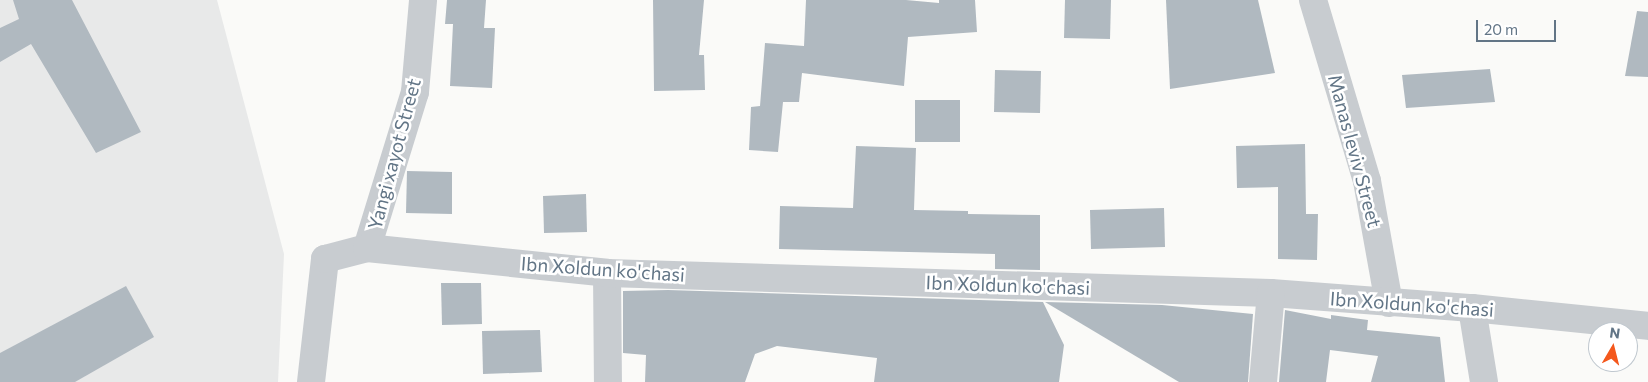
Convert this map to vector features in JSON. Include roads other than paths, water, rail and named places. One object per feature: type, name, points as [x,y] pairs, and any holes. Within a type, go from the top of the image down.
[{"type":"street","name":"Yangi xayot Street","points":[[367,248],[415,92],[423,0]]},
{"type":"street","name":"Manas leviv Street","points":[[1313,0],[1367,181],[1389,303]]},
{"type":"street","name":"Ibn Xoldun ko'chasi","points":[[367,248],[607,273],[1271,293],[1472,308],[1648,326]]},
{"type":"street","points":[[311,382],[325,259],[367,248]]},
{"type":"street","points":[[607,273],[608,382]]},
{"type":"street","points":[[1263,382],[1271,293]]},
{"type":"street","points":[[1472,308],[1484,382]]}]
